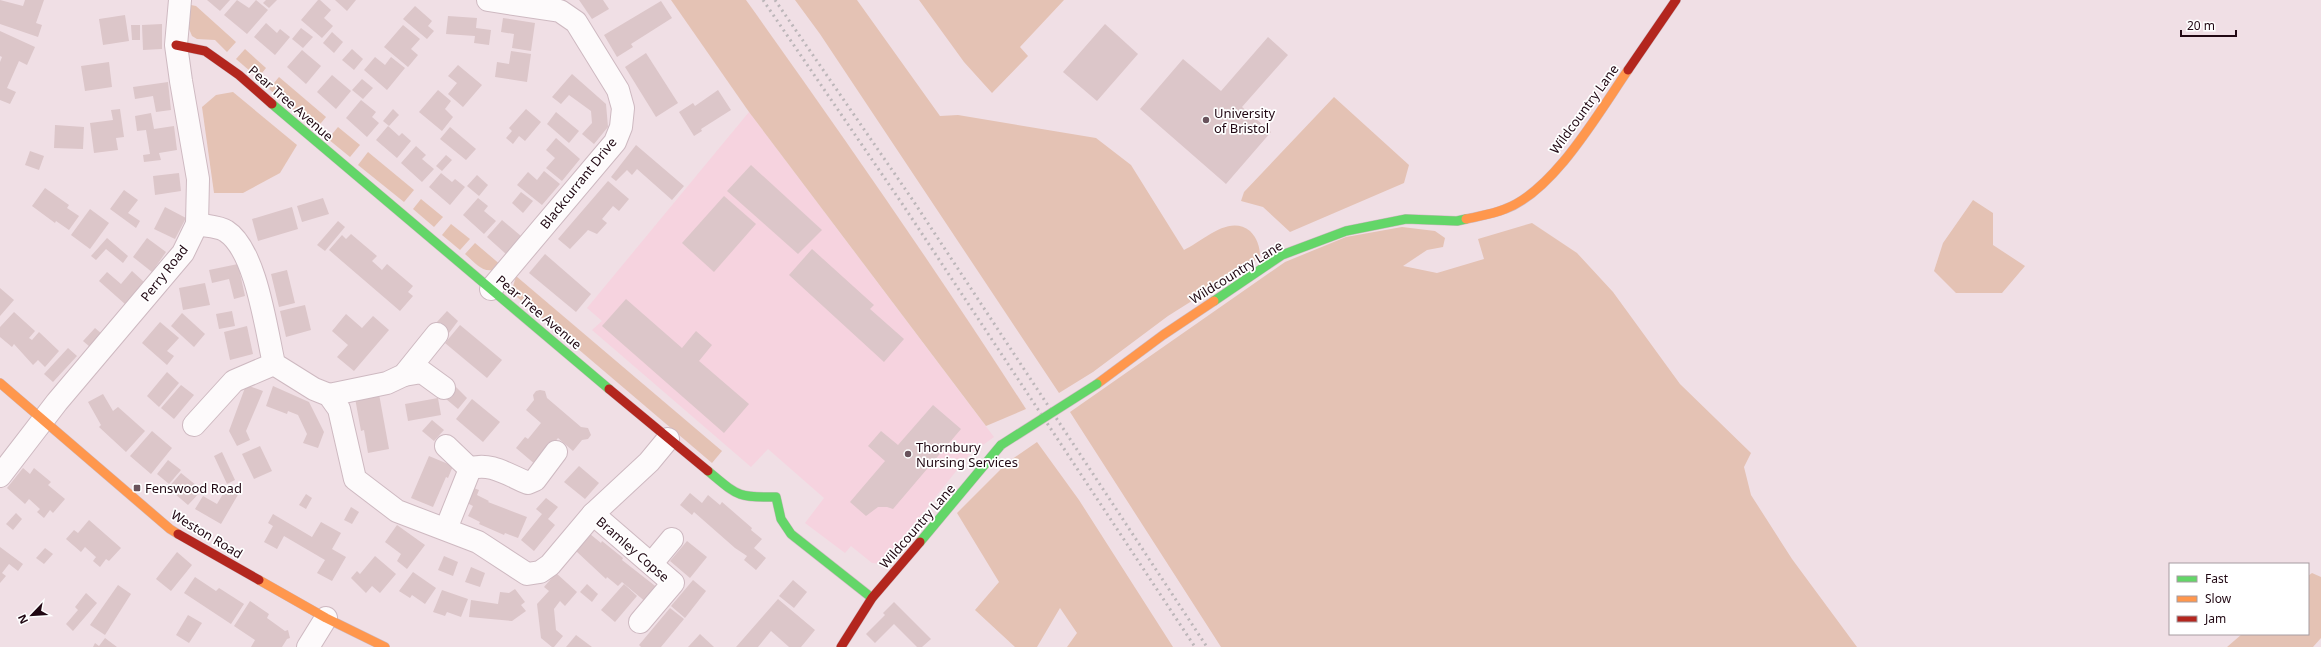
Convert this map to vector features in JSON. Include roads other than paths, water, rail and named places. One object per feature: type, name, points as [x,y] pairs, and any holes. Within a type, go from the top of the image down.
[{"type":"street","name":"Perry Road","points":[[43,420],[183,253],[197,224],[198,179],[176,45],[180,0]]},
{"type":"street","name":"Blackcurrant Drive","points":[[488,0],[560,11],[576,22],[618,90],[623,108],[621,126],[615,142],[491,289]]},
{"type":"street","name":"Wildcountry Lane","points":[[841,647],[872,598],[967,488],[1001,445],[1097,384],[1163,335],[1282,255],[1346,231],[1406,219],[1457,221],[1506,209],[1537,189],[1573,151],[1676,0]]},
{"type":"street","name":"Pear Tree Avenue","points":[[176,45],[205,51],[239,75],[348,170],[668,439],[735,492],[749,498],[776,497],[781,519],[791,534],[872,598]]},
{"type":"street","points":[[197,224],[225,230],[238,240],[253,273],[274,364],[314,389],[329,395],[387,383],[404,375],[422,372],[444,388]]},
{"type":"street","points":[[404,375],[437,334]]},
{"type":"street","points":[[194,425],[234,381],[274,364]]},
{"type":"street","name":"Weston Road","points":[[0,382],[170,529],[326,618],[385,647]]},
{"type":"street","name":"Bramley Copse","points":[[329,395],[339,409],[355,479],[397,511],[478,542],[527,574],[540,572],[550,565],[593,514],[649,462],[668,439]]},
{"type":"street","points":[[0,476],[43,420]]},
{"type":"street","points":[[446,446],[470,469]]},
{"type":"street","points":[[446,529],[470,469],[478,466],[492,468],[528,483],[535,480],[556,452]]},
{"type":"street","name":"Bramley Copse","points":[[593,514],[652,563],[673,583],[640,622]]},
{"type":"street","points":[[652,563],[672,539]]},
{"type":"street","points":[[308,647],[326,618]]},
{"type":"railway","points":[[763,0],[903,205],[1195,647]]},
{"type":"railway","points":[[775,0],[912,199],[1207,647]]},
{"type":"place","name":"University of Bristol","points":[[1206,120]]},
{"type":"place","name":"Thornbury Nursing Services","points":[[908,454]]},
{"type":"place","name":"Fenswood Road","points":[[137,488]]}]
